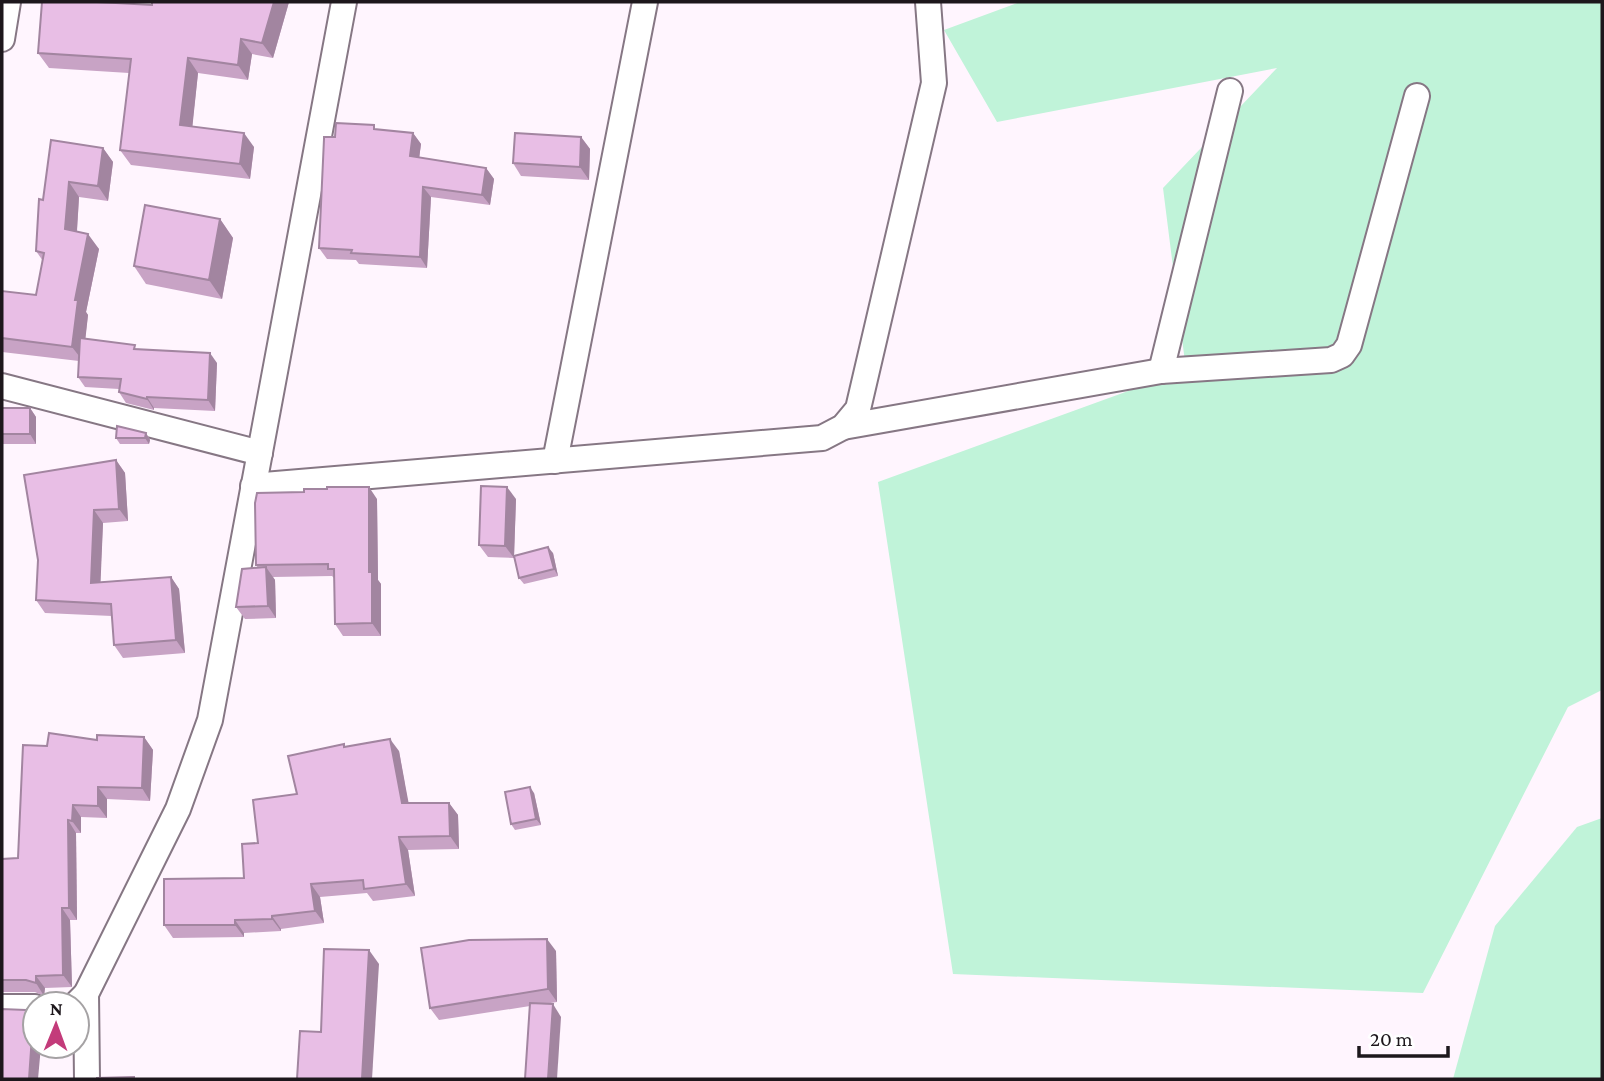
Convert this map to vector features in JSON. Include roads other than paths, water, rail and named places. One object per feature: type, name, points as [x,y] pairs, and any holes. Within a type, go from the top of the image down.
[{"type":"street","points":[[2,39],[8,2]]},
{"type":"street","points":[[86,990],[178,809],[210,720],[344,2]]},
{"type":"street","points":[[555,461],[645,2]]},
{"type":"street","points":[[843,427],[858,409],[934,83],[928,2]]},
{"type":"street","points":[[1161,371],[1230,91]]},
{"type":"street","points":[[253,486],[821,438],[843,427],[1161,371],[1331,360],[1342,355],[1349,345],[1417,96]]},
{"type":"street","points":[[6,389],[260,453]]},
{"type":"street","points":[[2,1007],[21,1007]]},
{"type":"street","points":[[86,1060],[88,1079]]}]
